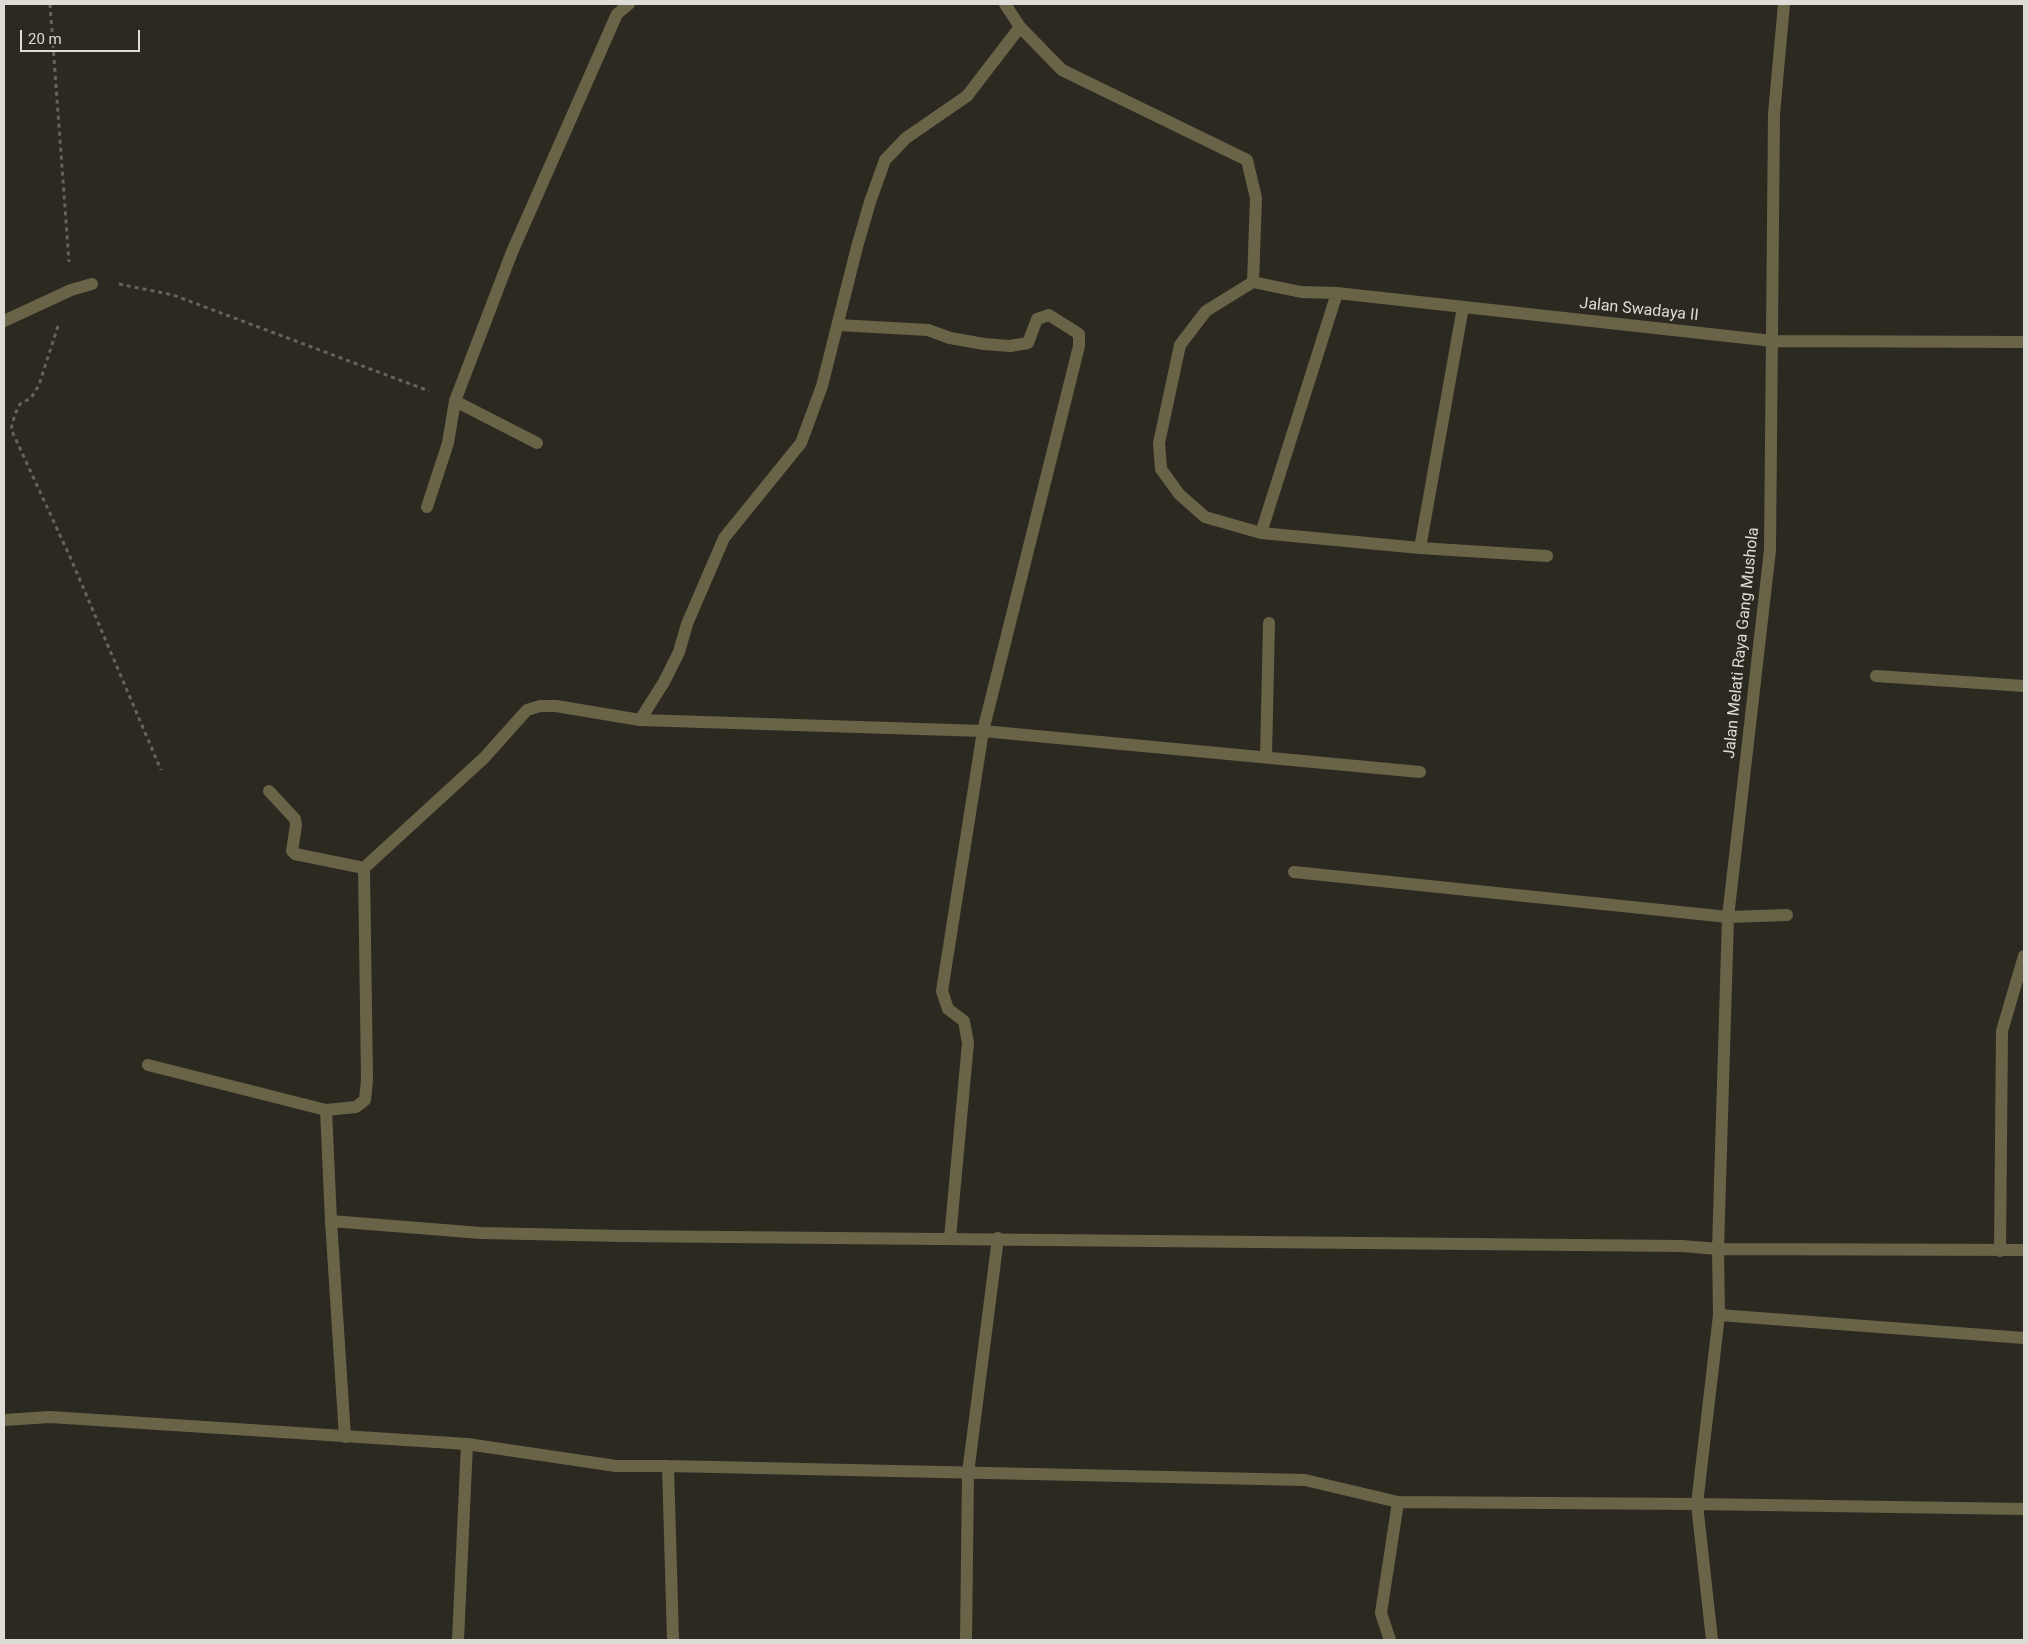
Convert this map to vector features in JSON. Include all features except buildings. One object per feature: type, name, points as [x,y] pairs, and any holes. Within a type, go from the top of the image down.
[{"type":"street","points":[[427,507],[448,442],[455,401],[512,252],[617,14],[630,4]]},
{"type":"street","points":[[1005,4],[1020,27],[1062,70],[1247,160],[1256,198],[1252,282],[1206,311],[1180,345],[1159,443],[1161,469],[1179,494],[1205,517],[1261,533],[1420,548],[1548,556]]},
{"type":"street","name":"Jalan Melati Raya Gang Mushola","points":[[1712,1640],[1697,1504],[1719,1315],[1718,1249],[1728,917],[1770,550],[1774,114],[1784,4]]},
{"type":"street","points":[[640,720],[664,682],[679,652],[687,624],[724,538],[801,443],[822,386],[870,202],[885,160],[906,138],[967,96],[1020,27]]},
{"type":"street","name":"Jalan Swadaya II","points":[[1252,282],[1301,292],[1337,293],[1773,341],[2024,342]]},
{"type":"street","points":[[4,321],[71,290],[92,284]]},
{"type":"street","points":[[1261,533],[1337,293]]},
{"type":"street","points":[[1420,548],[1463,307]]},
{"type":"street","points":[[838,325],[928,330],[950,338],[1010,346],[1028,343],[1037,320],[1049,315],[1078,334],[1079,346],[983,731],[942,990],[948,1008],[964,1021],[968,1043],[950,1238]]},
{"type":"street","points":[[455,401],[537,443]]},
{"type":"street","points":[[1266,757],[1269,623]]},
{"type":"street","points":[[1876,676],[2024,686]]},
{"type":"street","points":[[148,1065],[326,1110],[356,1106],[366,1100],[364,868],[484,758],[527,710],[540,706],[556,706],[640,720],[983,731],[1420,772]]},
{"type":"street","points":[[269,791],[295,819],[296,825],[292,850],[295,854],[364,868]]},
{"type":"street","points":[[1294,872],[1728,917],[1787,915]]},
{"type":"street","points":[[2000,1251],[2002,1031],[2024,956]]},
{"type":"street","points":[[326,1110],[345,1437]]},
{"type":"street","points":[[331,1220],[481,1233],[1682,1246],[1718,1249],[2024,1250]]},
{"type":"street","points":[[966,1640],[968,1473],[998,1238]]},
{"type":"street","points":[[1719,1315],[2024,1338]]},
{"type":"street","points":[[4,1420],[50,1417],[467,1444],[616,1466],[1305,1480],[1398,1502],[2024,1509]]},
{"type":"street","points":[[458,1640],[467,1444]]},
{"type":"street","points":[[668,1466],[673,1640]]},
{"type":"street","points":[[1390,1640],[1381,1613],[1398,1502]]},
{"type":"path","points":[[50,4],[71,290],[39,385],[31,398],[20,404],[14,414],[11,429],[70,559],[161,770]]},
{"type":"path","points":[[92,284],[123,284],[173,295],[455,401]]}]
